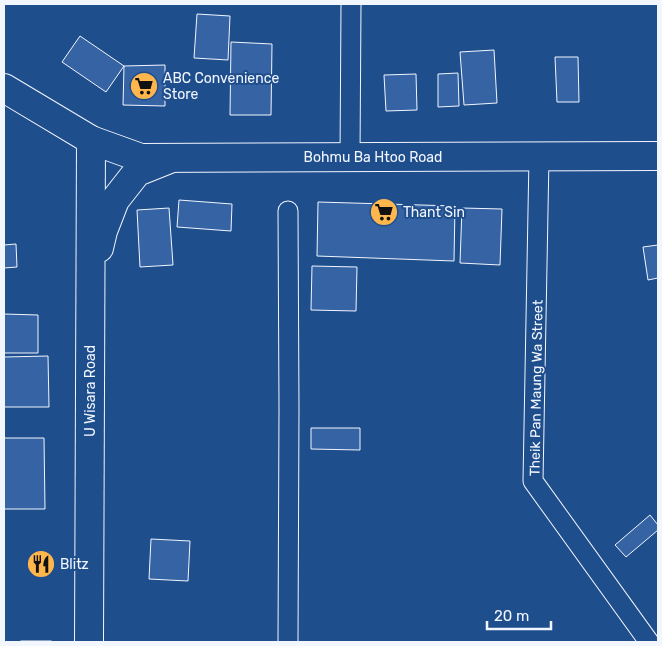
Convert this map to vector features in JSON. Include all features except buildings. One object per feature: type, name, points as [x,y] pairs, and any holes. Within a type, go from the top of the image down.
[{"type":"main road","name":"Bohmu Ba Htoo Road","points":[[4,88],[91,140],[141,158],[658,156]]},
{"type":"main road","name":"U Wisara Road","points":[[89,642],[91,140]]},
{"type":"main road","points":[[90,280],[103,231],[115,200],[136,172],[172,158]]},
{"type":"street","points":[[350,157],[351,4]]},
{"type":"street","name":"Theik Pan Maung Wa Street","points":[[539,157],[533,481],[649,642]]},
{"type":"street","points":[[288,211],[288,642]]},
{"type":"place","name":"ABC Convenience Store","points":[[144,86]]},
{"type":"place","name":"Thant Sin","points":[[384,212]]},
{"type":"place","name":"Blitz","points":[[41,564]]}]
